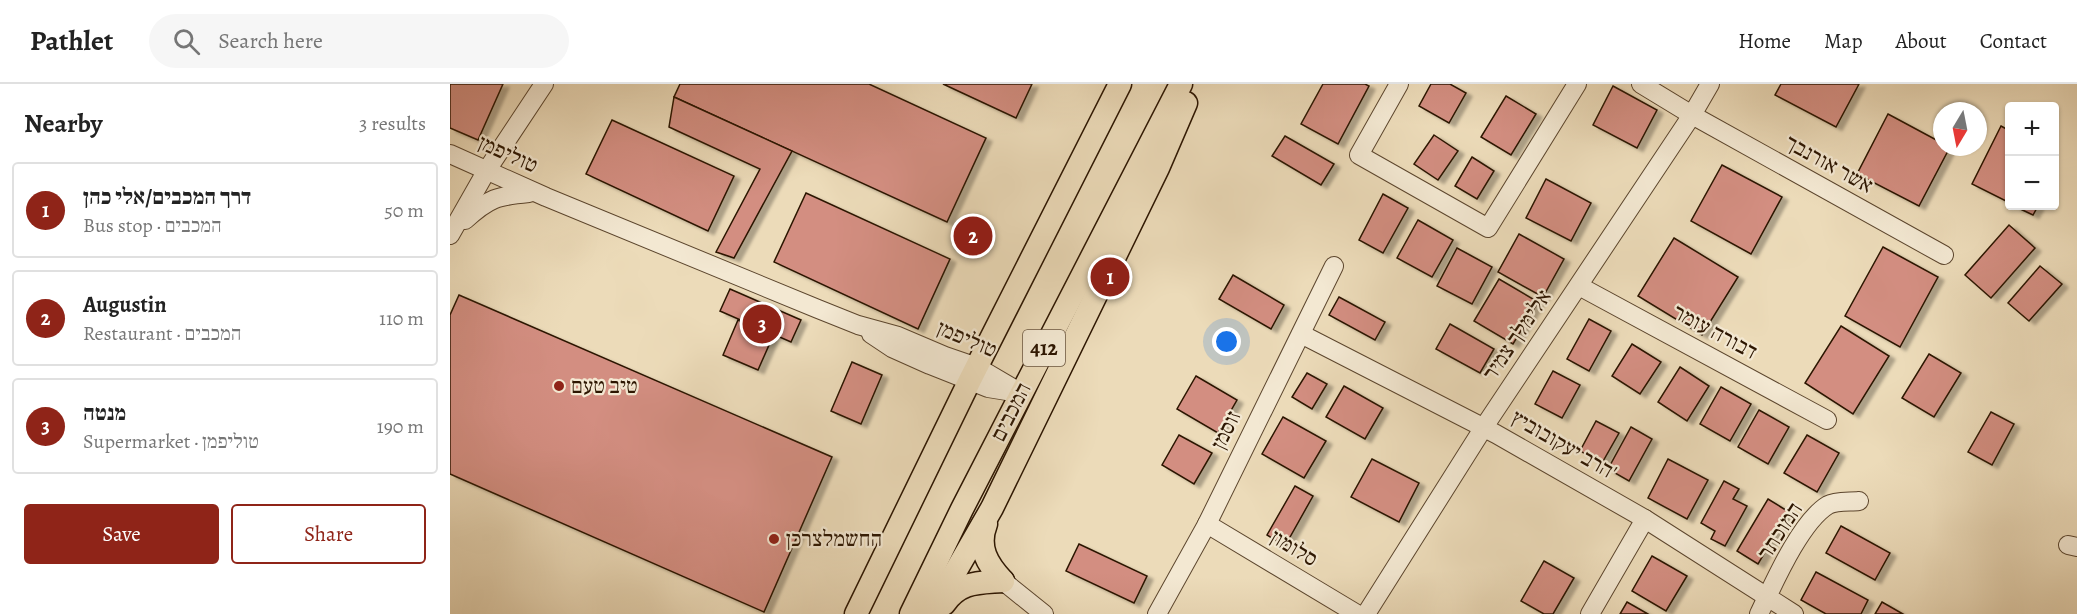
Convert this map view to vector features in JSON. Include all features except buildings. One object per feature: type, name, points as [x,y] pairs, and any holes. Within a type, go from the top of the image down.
[{"type":"main road","name":"412","points":[[856,614],[974,373],[1120,84]]},
{"type":"main road","name":"המכבים","points":[[911,614],[1021,393],[1180,84]]},
{"type":"main road","name":"412","points":[[931,614],[992,508],[1158,168],[1195,84]]},
{"type":"main road","points":[[992,508],[982,534],[983,550],[991,568],[1003,581]]},
{"type":"main road","points":[[937,614],[949,597],[968,583],[1003,581]]},
{"type":"street","points":[[450,234],[485,173],[544,84]]},
{"type":"street","points":[[1399,84],[1359,155],[1488,228],[1577,84]]},
{"type":"street","name":"אשר אורנבך","points":[[1641,84],[1692,115],[1944,255]]},
{"type":"street","name":"אלימלך צמיר","points":[[1366,614],[1484,427],[1692,115],[1710,84]]},
{"type":"street","name":"טוליפמן","points":[[450,154],[485,173]]},
{"type":"street","name":"טוליפמן","points":[[450,160],[858,325],[898,336],[1021,393]]},
{"type":"street","points":[[450,234],[481,205],[501,195],[537,195]]},
{"type":"street","name":"זוסמן","points":[[1157,614],[1207,524],[1334,266]]},
{"type":"street","name":"דבורה עומר","points":[[1579,286],[1827,420]]},
{"type":"street","name":"הרב יעקובוביץ'","points":[[1301,334],[1484,427],[1645,519],[1794,614]]},
{"type":"street","name":"המוכתר","points":[[1759,614],[1792,549],[1812,518],[1829,504],[1860,501]]},
{"type":"street","points":[[1590,614],[1645,519]]},
{"type":"street","name":"סלומון","points":[[1207,524],[1357,614]]},
{"type":"street","points":[[1003,581],[1044,614]]},
{"type":"place","name":"Augustin","points":[[973,236]]},
{"type":"place","name":"דרך המכבים/אלי כהן","points":[[1110,277]]},
{"type":"place","name":"מנטה","points":[[762,324]]},
{"type":"place","name":"טיב טעם","points":[[559,386]]},
{"type":"place","name":"החשמלצרכן","points":[[774,539]]}]
